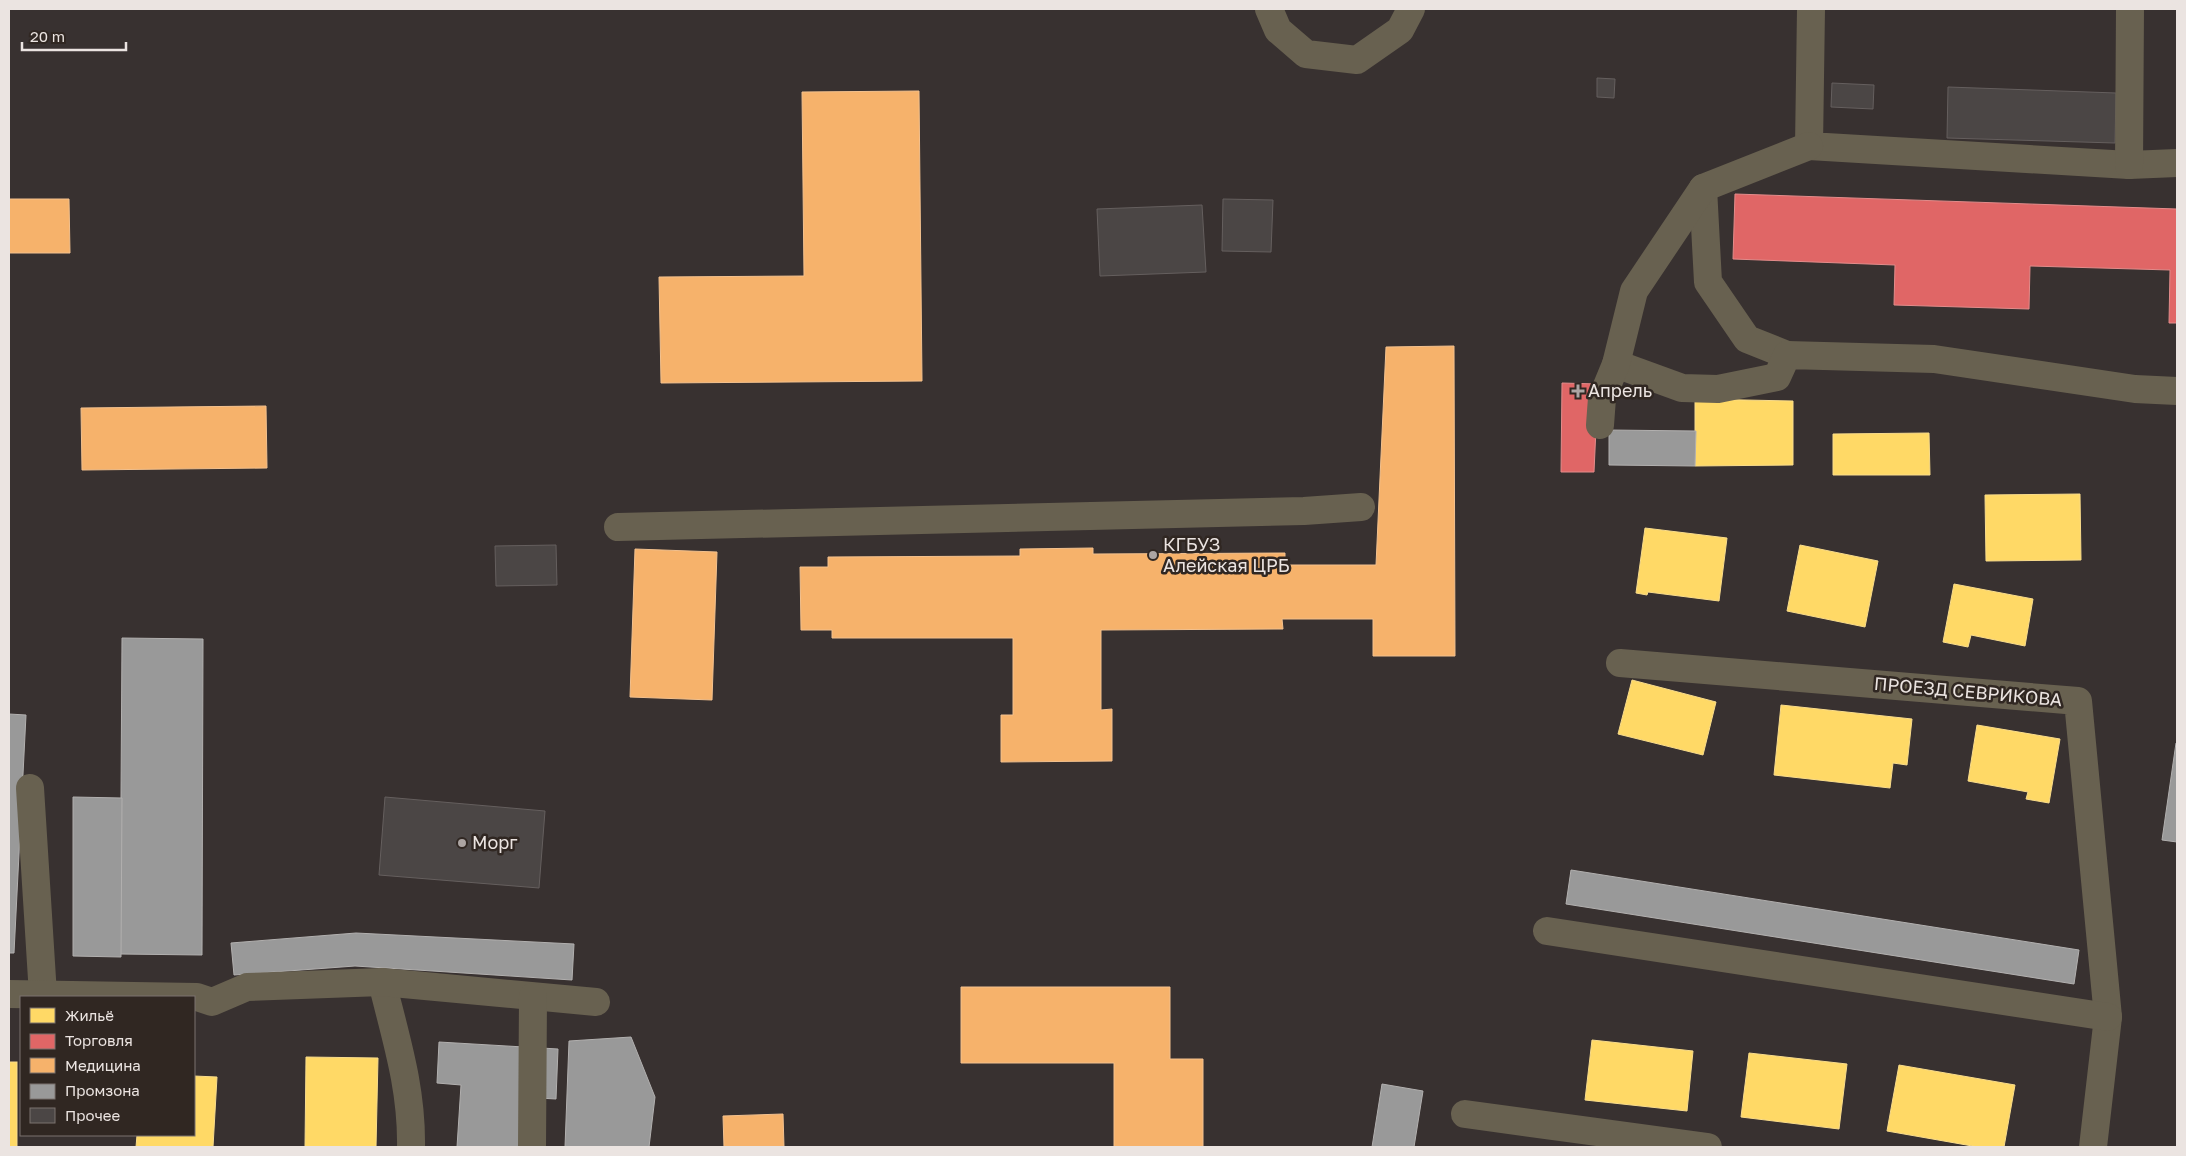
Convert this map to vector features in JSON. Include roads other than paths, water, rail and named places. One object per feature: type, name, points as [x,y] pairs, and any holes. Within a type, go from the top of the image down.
[{"type":"street","points":[[1270,9],[1278,30],[1306,54],[1357,60],[1400,30],[1411,9]]},
{"type":"street","points":[[1809,146],[1811,9]]},
{"type":"street","points":[[2129,165],[2130,9]]},
{"type":"street","points":[[1600,425],[1602,398],[1616,364],[1634,291],[1703,188],[1809,146],[2129,165],[2177,163]]},
{"type":"street","points":[[1703,188],[1708,282],[1747,339],[1787,355],[1934,359],[2135,389],[2177,392]]},
{"type":"street","points":[[1616,364],[1682,388],[1718,389],[1776,377],[1787,355]]},
{"type":"street","points":[[618,527],[1304,511],[1361,507]]},
{"type":"street","name":"ПРОЕЗД СЕВРИКОВА","points":[[1620,663],[2078,701],[2108,1017],[2093,1147]]},
{"type":"street","points":[[30,788],[43,995]]},
{"type":"street","points":[[1547,931],[2108,1017]]},
{"type":"street","points":[[195,997],[212,1002],[247,987],[382,982],[533,998],[596,1002]]},
{"type":"street","points":[[382,982],[408,1082],[412,1123],[411,1147]]},
{"type":"street","points":[[9,994],[120,996]]},
{"type":"street","points":[[532,1147],[533,998]]},
{"type":"street","points":[[1465,1114],[1708,1147]]},
{"type":"place","name":"Апрель","points":[[1578,391]]},
{"type":"place","name":"КГБУЗ Алейская ЦРБ","points":[[1153,555]]},
{"type":"place","name":"Морг","points":[[462,843]]}]
